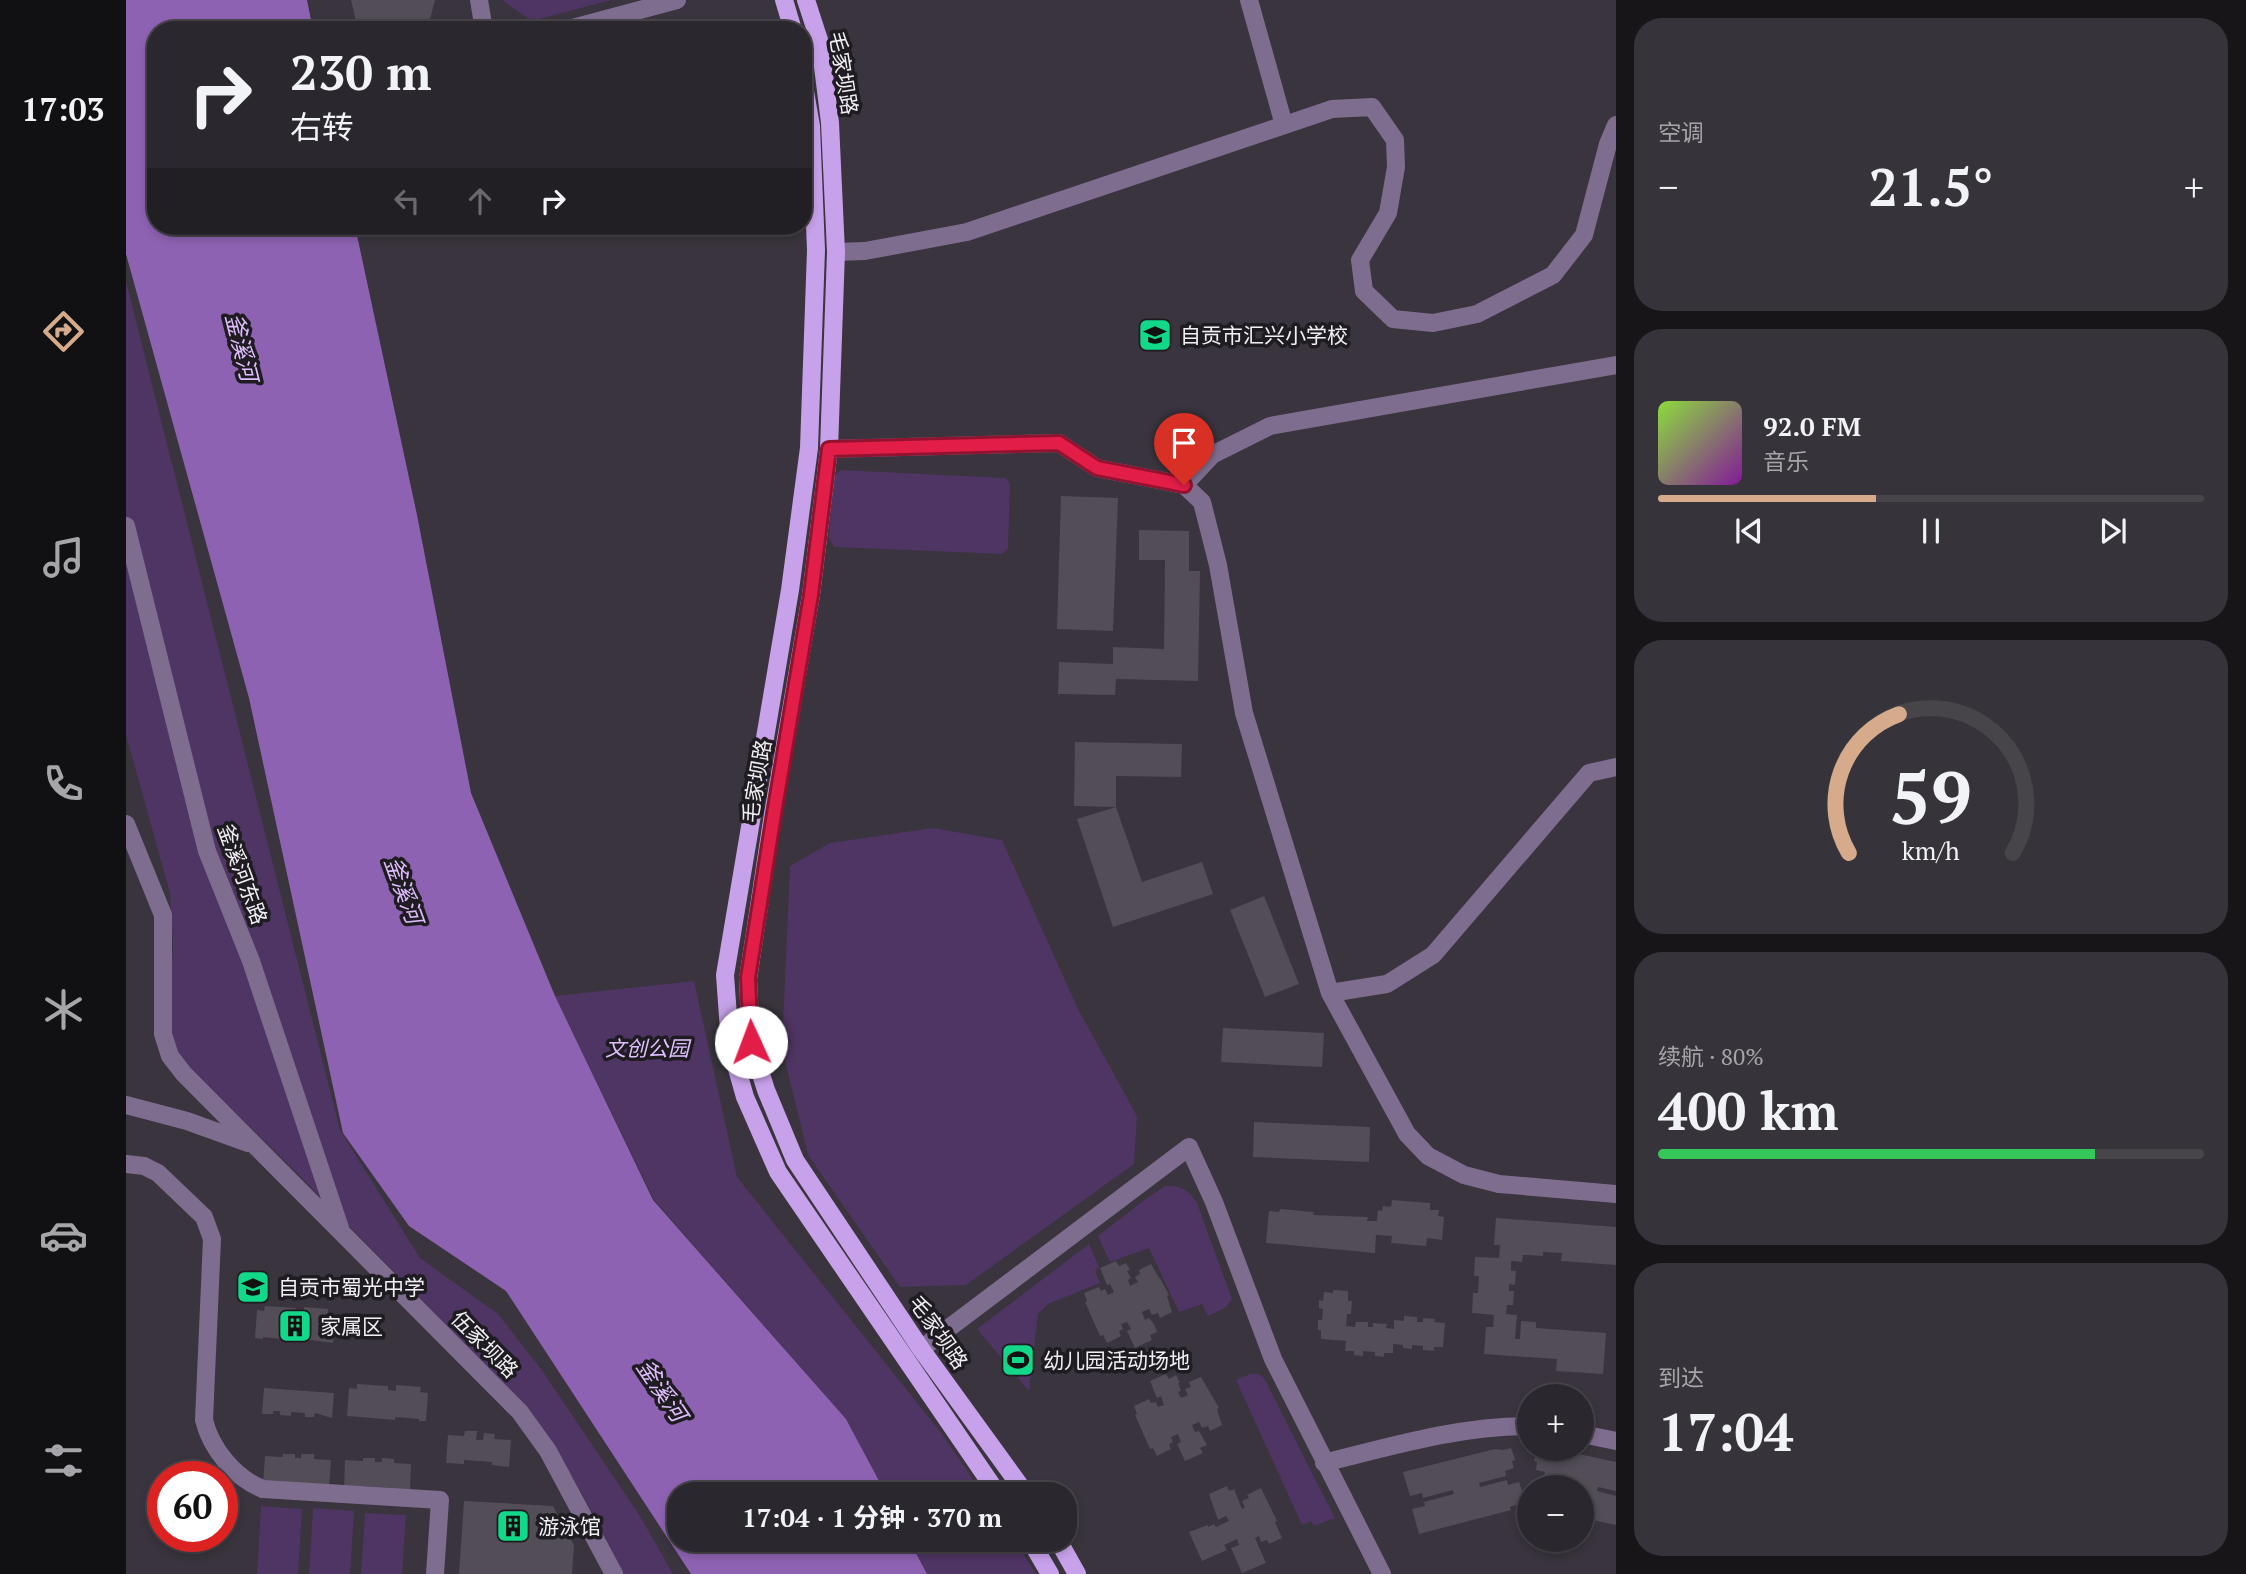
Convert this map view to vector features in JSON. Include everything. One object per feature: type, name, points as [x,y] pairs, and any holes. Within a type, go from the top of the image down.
[{"type":"main road","points":[[784,0],[790,21]]},
{"type":"main road","name":"毛家坝路","points":[[806,0],[820,43],[828,110],[836,252],[829,449],[811,595],[748,978],[751,1042],[766,1090],[795,1160],[921,1349],[1018,1482]]},
{"type":"main road","name":"毛家坝路","points":[[812,151],[816,250],[808,448],[790,590],[725,975],[730,1044],[745,1097],[778,1171],[990,1482]]},
{"type":"main road","points":[[1037,1552],[1050,1574]]},
{"type":"main road","points":[[1065,1552],[1077,1574]]},
{"type":"street","points":[[479,0],[482,21]]},
{"type":"street","points":[[599,21],[677,0]]},
{"type":"street","points":[[1249,0],[1284,125]]},
{"type":"street","points":[[836,252],[865,251],[967,232],[1332,109],[1372,107],[1395,140],[1396,167],[1388,213],[1360,260],[1364,291],[1393,319],[1433,323],[1477,314],[1553,275],[1584,235],[1608,144],[1616,125]]},
{"type":"street","points":[[1184,485],[1212,455],[1270,426],[1616,365]]},
{"type":"street","points":[[829,449],[1059,443],[1097,468],[1184,485],[1202,502],[1218,565],[1244,713],[1330,993],[1407,1134],[1428,1156],[1464,1175],[1499,1184],[1616,1194]]},
{"type":"street","name":"釜溪河东路","points":[[126,526],[207,851],[251,961],[341,1232]]},
{"type":"street","points":[[1330,993],[1387,984],[1433,955],[1589,773],[1616,767]]},
{"type":"street","name":"伍家坝路","points":[[126,824],[163,915],[163,1034],[170,1056],[184,1074],[520,1412],[548,1451],[614,1574]]},
{"type":"street","points":[[126,1105],[187,1121],[254,1145]]},
{"type":"street","points":[[921,1349],[1189,1147],[1214,1202],[1273,1359],[1382,1574]]},
{"type":"street","points":[[126,1164],[144,1166],[158,1173],[204,1217],[212,1239],[204,1420],[212,1443],[241,1477],[263,1489],[440,1500],[435,1574]]},
{"type":"street","points":[[1324,1463],[1457,1431],[1517,1427]]},
{"type":"street","points":[[1594,1436],[1616,1441]]},
{"type":"green space","points":[[502,0],[611,0],[532,21]]},
{"type":"green space","points":[[126,281],[340,1130],[420,1258],[498,1314],[541,1369],[640,1516],[673,1574],[621,1574],[594,1516],[531,1411],[193,1071],[177,1050],[169,1024],[173,944],[170,893],[126,735]]},
{"type":"green space","points":[[841,470],[1006,478],[1010,484],[1008,549],[1002,554],[834,547],[829,538],[833,476]]},
{"type":"green space","points":[[933,828],[1002,840],[1078,1009],[1137,1116],[1134,1164],[966,1285],[900,1287],[808,1155],[782,1048],[790,866],[830,843]]},
{"type":"green space","name":"文创公园","points":[[694,981],[737,1177],[942,1434],[975,1482],[880,1482],[846,1419],[654,1200],[555,996]]},
{"type":"green space","points":[[1165,1186],[1184,1189],[1197,1203],[1232,1299],[1225,1308],[1208,1316],[1202,1304],[1179,1312],[1149,1248],[1110,1262],[1098,1236]]},
{"type":"green space","name":"幼儿园活动场地","points":[[1089,1244],[1099,1267],[1095,1271],[1100,1283],[1048,1304],[1038,1314],[1029,1391],[977,1329]]},
{"type":"green space","points":[[1250,1374],[1259,1374],[1264,1378],[1335,1518],[1314,1526],[1311,1521],[1302,1525],[1236,1380]]},
{"type":"green space","points":[[261,1506],[302,1509],[298,1574],[257,1574]]},
{"type":"green space","points":[[313,1508],[354,1511],[350,1574],[309,1574]]},
{"type":"green space","points":[[365,1513],[406,1515],[402,1574],[361,1574]]},
{"type":"green space","points":[[915,1552],[1022,1552],[1036,1574],[927,1574]]},
{"type":"water","name":"釜溪河","points":[[126,0],[307,0],[311,21],[147,21],[147,235],[357,235],[417,515],[471,793],[555,996],[653,1200],[846,1419],[880,1482],[667,1482],[667,1537],[506,1291],[409,1226],[343,1133],[249,698],[126,254]]},
{"type":"water","points":[[677,1552],[915,1552],[927,1574],[691,1574]]},
{"type":"building","points":[[351,0],[435,0],[430,19],[356,21]]},
{"type":"building","points":[[1061,496],[1118,498],[1113,631],[1057,629]]},
{"type":"building","points":[[1139,530],[1189,531],[1189,571],[1200,571],[1198,681],[1116,679],[1115,695],[1058,694],[1059,662],[1113,664],[1113,647],[1164,649],[1165,560],[1139,560]]},
{"type":"building","points":[[1075,742],[1182,744],[1181,777],[1116,776],[1116,807],[1074,806]]},
{"type":"building","points":[[1116,807],[1142,882],[1202,862],[1213,894],[1113,927],[1077,819]]},
{"type":"building","points":[[1264,896],[1299,984],[1265,997],[1230,910]]},
{"type":"building","points":[[1223,1028],[1324,1033],[1322,1067],[1221,1062]]},
{"type":"building","points":[[1254,1122],[1370,1127],[1369,1162],[1253,1157]]},
{"type":"building","points":[[1392,1200],[1430,1203],[1430,1210],[1439,1210],[1438,1216],[1444,1217],[1442,1240],[1427,1238],[1426,1246],[1391,1243],[1392,1236],[1376,1235],[1375,1253],[1266,1243],[1269,1211],[1279,1212],[1280,1209],[1314,1212],[1313,1215],[1368,1217],[1367,1221],[1377,1221],[1378,1210],[1382,1211],[1383,1206],[1391,1207]]},
{"type":"building","points":[[1496,1218],[1616,1227],[1616,1265],[1561,1261],[1562,1253],[1543,1252],[1543,1256],[1523,1255],[1522,1262],[1511,1261],[1511,1271],[1516,1271],[1515,1285],[1509,1284],[1509,1291],[1514,1291],[1513,1305],[1507,1305],[1506,1314],[1517,1315],[1515,1339],[1520,1339],[1521,1321],[1536,1322],[1536,1328],[1606,1333],[1603,1374],[1556,1371],[1557,1359],[1484,1354],[1486,1327],[1493,1327],[1494,1315],[1472,1313],[1473,1293],[1478,1293],[1479,1276],[1474,1276],[1475,1257],[1499,1258],[1500,1245],[1494,1245]]},
{"type":"building","points":[[1116,1261],[1119,1266],[1126,1263],[1130,1270],[1127,1271],[1131,1278],[1128,1280],[1130,1286],[1138,1282],[1135,1277],[1140,1274],[1139,1270],[1151,1264],[1169,1295],[1167,1296],[1172,1312],[1160,1318],[1158,1313],[1152,1315],[1149,1309],[1142,1312],[1145,1320],[1149,1318],[1154,1324],[1157,1332],[1150,1335],[1152,1340],[1135,1348],[1127,1331],[1131,1329],[1127,1322],[1121,1324],[1121,1336],[1107,1343],[1103,1335],[1100,1336],[1085,1302],[1084,1293],[1099,1287],[1101,1291],[1105,1289],[1108,1295],[1114,1292],[1110,1284],[1107,1285],[1100,1268]]},
{"type":"building","points":[[1333,1290],[1348,1291],[1348,1301],[1352,1301],[1346,1326],[1355,1327],[1356,1322],[1368,1322],[1368,1327],[1373,1327],[1373,1323],[1387,1324],[1386,1328],[1394,1329],[1394,1320],[1404,1321],[1404,1316],[1417,1317],[1417,1322],[1423,1322],[1423,1318],[1435,1319],[1434,1322],[1445,1323],[1443,1347],[1434,1347],[1434,1351],[1423,1350],[1423,1346],[1412,1345],[1412,1349],[1393,1344],[1393,1353],[1384,1353],[1384,1357],[1375,1356],[1375,1352],[1363,1351],[1363,1356],[1354,1355],[1354,1351],[1345,1351],[1346,1341],[1321,1339],[1318,1320],[1322,1320],[1323,1309],[1319,1308],[1319,1300],[1323,1301],[1324,1292],[1333,1293]]},
{"type":"building","name":"家属区","points":[[265,1306],[296,1308],[295,1312],[304,1313],[304,1307],[328,1309],[328,1314],[336,1315],[333,1343],[255,1338],[257,1310],[264,1311]]},
{"type":"building","points":[[1166,1374],[1169,1379],[1176,1375],[1180,1383],[1181,1391],[1178,1392],[1181,1398],[1188,1395],[1185,1389],[1191,1387],[1189,1382],[1201,1377],[1219,1408],[1217,1409],[1222,1425],[1210,1431],[1208,1426],[1202,1428],[1199,1422],[1192,1425],[1207,1445],[1200,1448],[1203,1453],[1185,1461],[1177,1444],[1181,1442],[1178,1434],[1171,1437],[1171,1449],[1157,1456],[1153,1448],[1150,1449],[1135,1415],[1134,1406],[1149,1399],[1151,1403],[1156,1402],[1158,1407],[1164,1405],[1161,1396],[1157,1398],[1150,1381]]},
{"type":"building","name":"家属区","points":[[357,1384],[388,1386],[388,1390],[396,1391],[396,1385],[421,1387],[420,1392],[428,1393],[426,1421],[347,1416],[349,1388],[357,1389]]},
{"type":"building","name":"家属区","points":[[264,1388],[334,1393],[332,1418],[315,1413],[314,1417],[291,1412],[291,1416],[280,1415],[280,1411],[262,1414]]},
{"type":"building","points":[[465,1431],[477,1431],[476,1440],[483,1440],[484,1433],[495,1434],[494,1439],[511,1440],[509,1467],[492,1465],[492,1462],[464,1460],[464,1464],[446,1463],[448,1435],[464,1436]]},
{"type":"building","points":[[1511,1448],[1515,1460],[1512,1461],[1514,1468],[1505,1471],[1506,1476],[1479,1483],[1480,1487],[1507,1480],[1508,1485],[1517,1483],[1517,1504],[1510,1507],[1511,1510],[1419,1534],[1412,1509],[1425,1506],[1424,1502],[1454,1494],[1453,1490],[1423,1498],[1422,1493],[1410,1496],[1403,1472],[1495,1449]]},
{"type":"building","points":[[283,1454],[295,1454],[295,1458],[301,1458],[301,1454],[314,1454],[314,1459],[331,1460],[329,1488],[263,1485],[265,1456],[283,1457]]},
{"type":"building","points":[[1594,1457],[1616,1462],[1616,1491],[1598,1487],[1597,1491],[1616,1496],[1616,1525],[1594,1520],[1594,1475],[1544,1475],[1545,1472],[1536,1470],[1537,1462],[1534,1461],[1594,1461]]},
{"type":"building","points":[[363,1458],[375,1458],[375,1462],[382,1462],[382,1458],[394,1459],[394,1463],[411,1464],[410,1492],[363,1486],[363,1490],[344,1489],[345,1460],[363,1461]]},
{"type":"building","points":[[1227,1486],[1229,1491],[1234,1489],[1242,1509],[1245,1507],[1242,1501],[1249,1498],[1247,1495],[1261,1488],[1282,1538],[1269,1544],[1267,1540],[1261,1542],[1259,1536],[1255,1538],[1266,1563],[1242,1573],[1231,1548],[1239,1545],[1237,1539],[1224,1545],[1227,1550],[1202,1561],[1189,1532],[1208,1525],[1214,1524],[1216,1527],[1229,1521],[1226,1516],[1218,1520],[1209,1494]]},
{"type":"building","name":"游泳馆","points":[[464,1501],[553,1506],[574,1545],[572,1574],[459,1574]]},
{"type":"place","name":"自贡市汇兴小学校","points":[[1155,335]]},
{"type":"place","name":"自贡市蜀光中学","points":[[253,1287]]},
{"type":"place","name":"家属区","points":[[295,1326]]},
{"type":"place","name":"幼儿园活动场地","points":[[1018,1360]]},
{"type":"place","name":"游泳馆","points":[[513,1526]]},
{"type":"route","points":[[751,1042],[748,978],[811,595],[829,449],[1059,443],[1097,468],[1184,485]]}]
